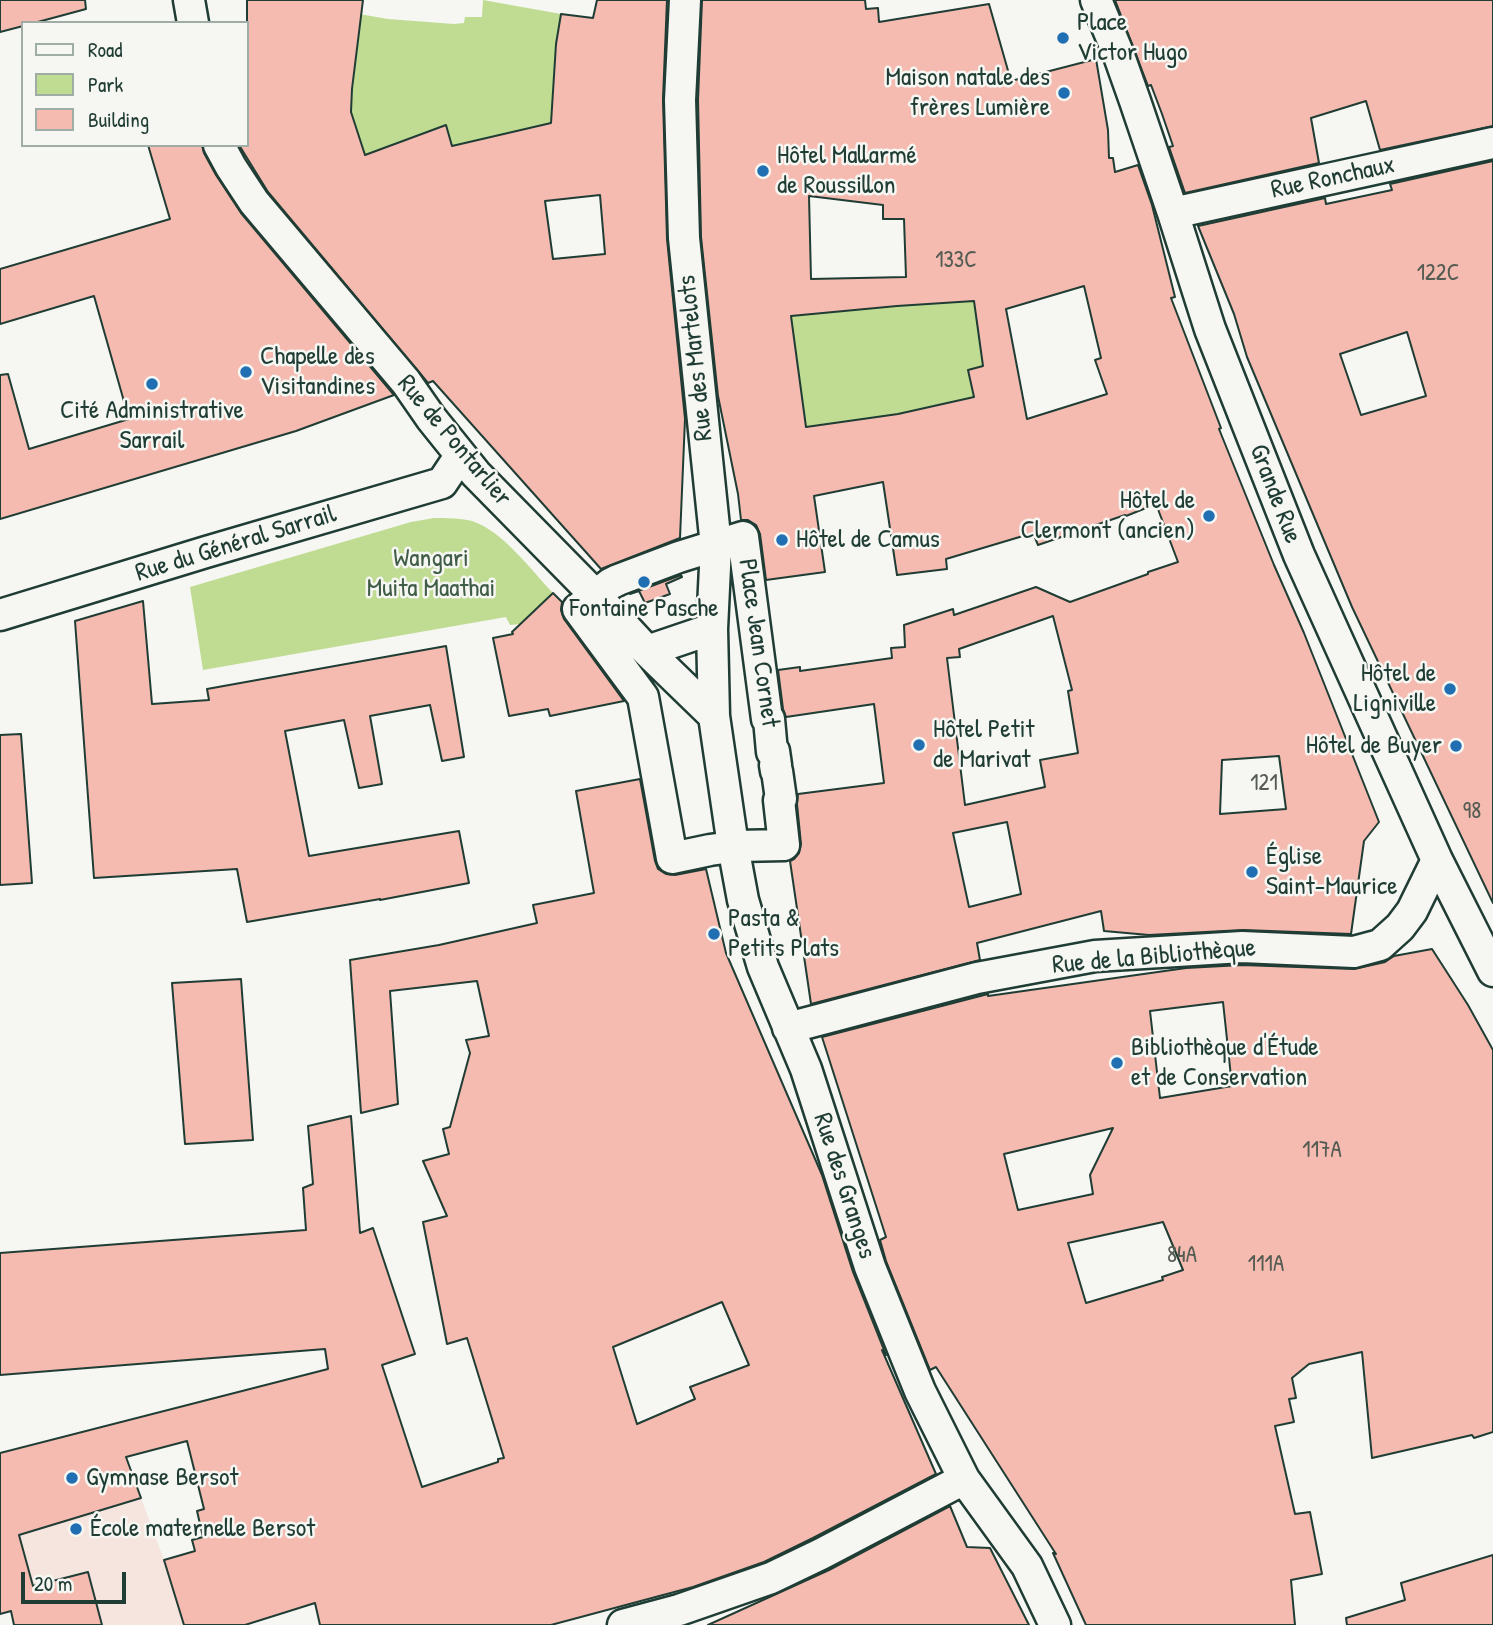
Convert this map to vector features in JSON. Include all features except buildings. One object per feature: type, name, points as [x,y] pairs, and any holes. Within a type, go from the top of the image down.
[{"type":"street","points":[[189,0],[193,21]]},
{"type":"street","name":"Rue des Martelots","points":[[685,0],[680,100],[684,238],[716,546],[712,629],[714,716]]},
{"type":"street","name":"Grande Rue","points":[[1096,0],[1118,54],[1210,328],[1299,555],[1437,860],[1493,971]]},
{"type":"street","name":"Rue Ronchaux","points":[[1173,213],[1493,143]]},
{"type":"street","name":"Rue de Pontarlier","points":[[220,147],[254,202],[406,382],[460,456],[714,716]]},
{"type":"street","name":"Rue du Général Sarrail","points":[[0,615],[442,483],[460,456]]},
{"type":"street","name":"Place Jean Cornet","points":[[743,537],[762,672],[760,673],[781,799],[784,845],[733,846],[672,859],[643,697],[578,609],[596,595],[610,583],[743,537]]},
{"type":"street","points":[[647,650],[712,629]]},
{"type":"street","name":"Rue des Granges","points":[[714,716],[743,900],[760,956],[806,1069],[870,1267],[920,1391],[964,1479],[1027,1566],[1055,1625]]},
{"type":"street","name":"Rue de la Bibliothèque","points":[[788,1028],[977,978],[1095,956],[1242,947],[1354,951],[1380,945],[1400,927],[1412,911],[1437,860]]},
{"type":"street","points":[[623,1625],[679,1610],[771,1578],[964,1479]]},
{"type":"shaded area","name":"École maternelle Bersot","points":[[114,1425],[164,1560],[184,1625],[48,1625],[44,1603],[0,1614],[0,1453]]},
{"type":"green space","points":[[483,0],[561,14],[556,44],[555,127],[523,129],[452,146],[445,125],[395,143],[400,159],[370,172],[351,112],[359,14],[388,19],[464,23],[465,17],[482,17]]},
{"type":"green space","points":[[974,301],[983,366],[968,371],[974,397],[898,414],[806,427],[791,316]]},
{"type":"green space","name":"Wangari Muita Maathai","points":[[434,518],[472,521],[495,533],[553,593],[540,606],[553,621],[510,625],[506,617],[203,670],[190,587],[411,522]]},
{"type":"place","name":"Place Victor Hugo","points":[[1063,38]]},
{"type":"place","name":"Maison natale des frères Lumière","points":[[1064,93]]},
{"type":"place","name":"Hôtel Mallarmé de Roussillon","points":[[763,171]]},
{"type":"place","name":"Chapelle des Visitandines","points":[[246,372]]},
{"type":"place","name":"Cité Administrative Sarrail","points":[[152,384]]},
{"type":"place","name":"Hôtel de Clermont (ancien)","points":[[1209,516]]},
{"type":"place","name":"Hôtel de Camus","points":[[782,540]]},
{"type":"place","name":"Fontaine Pasche","points":[[644,582]]},
{"type":"place","name":"Hôtel de Ligniville","points":[[1450,689]]},
{"type":"place","name":"Hôtel Petit de Marivat","points":[[919,745]]},
{"type":"place","name":"Hôtel de Buyer","points":[[1456,746]]},
{"type":"place","name":"Église Saint-Maurice","points":[[1252,872]]},
{"type":"place","name":"Pasta & Petits Plats","points":[[714,934]]},
{"type":"place","name":"Bibliothèque d'Étude et de Conservation","points":[[1117,1063]]},
{"type":"place","name":"Gymnase Bersot","points":[[72,1478]]},
{"type":"place","name":"École maternelle Bersot","points":[[76,1529]]}]
